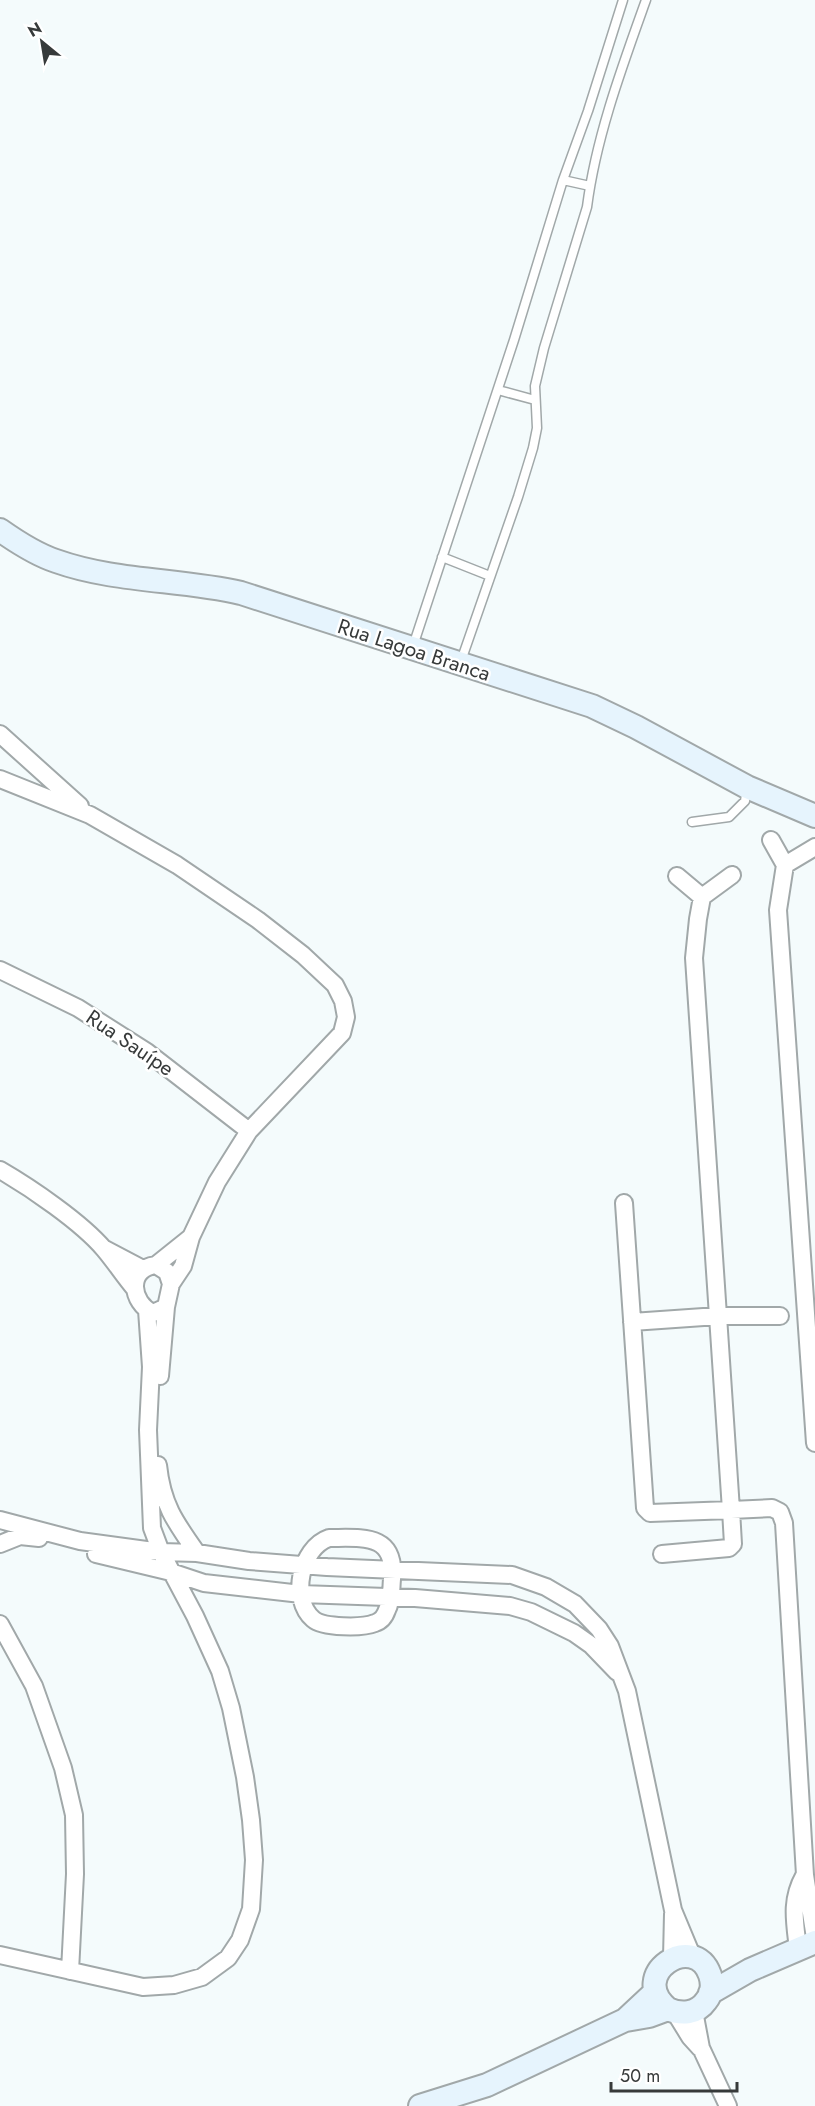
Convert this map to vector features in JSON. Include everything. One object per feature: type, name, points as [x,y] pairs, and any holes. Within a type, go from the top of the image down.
[{"type":"street","name":"Rua Lagoa Branca","points":[[0,530],[54,561],[93,573],[213,586],[241,593],[611,714],[747,787],[815,816]]},
{"type":"street","points":[[0,734],[0,753]]},
{"type":"street","points":[[0,734],[90,815]]},
{"type":"street","points":[[0,779],[90,815],[177,865],[258,920],[303,955],[335,985],[343,1001],[346,1017],[342,1034],[249,1131],[217,1182],[191,1237],[183,1266],[171,1284],[166,1307],[158,1393],[156,1452],[166,1504],[197,1553]]},
{"type":"street","points":[[771,840],[785,865],[778,910],[815,1443]]},
{"type":"street","points":[[785,865],[815,848]]},
{"type":"street","points":[[662,1554],[729,1548],[733,1544],[694,958],[702,897],[732,875]]},
{"type":"street","points":[[677,876],[702,897]]},
{"type":"street","name":"Rua Sauípe","points":[[0,970],[78,1008],[147,1052],[249,1131]]},
{"type":"street","points":[[0,1170],[83,1228],[104,1249],[135,1289],[147,1310],[151,1367],[148,1430],[152,1528],[161,1552],[195,1616],[220,1671],[231,1708],[245,1777],[254,1860],[251,1909],[240,1940],[228,1958],[202,1977],[174,1985],[143,1987],[0,1955]]},
{"type":"street","points":[[624,1203],[645,1509],[650,1513],[772,1508],[780,1512],[784,1523],[805,1875],[797,1889],[794,1909],[809,1943],[750,1970],[710,1993]]},
{"type":"street","points":[[135,1289],[136,1279],[191,1237]]},
{"type":"street","points":[[104,1249],[167,1272],[171,1284]]},
{"type":"street","points":[[147,1310],[153,1313],[166,1307]]},
{"type":"street","points":[[632,1322],[718,1316],[780,1316]]},
{"type":"street","points":[[0,1520],[204,1583],[301,1594],[390,1597],[510,1606],[531,1612],[574,1633],[591,1645],[622,1677]]},
{"type":"street","points":[[0,1544],[26,1535],[80,1545],[197,1553],[249,1561],[512,1575],[546,1587],[575,1604],[599,1629],[610,1646],[630,1703],[673,1910],[690,1961],[712,1984],[710,1993],[701,2007],[640,2008],[625,2020],[487,2085],[420,2106]]},
{"type":"street","points":[[329,1538],[366,1538],[383,1544],[391,1555],[393,1569],[390,1605],[383,1618],[376,1623],[362,1627],[319,1623],[312,1618],[303,1603],[301,1594],[303,1565],[311,1550],[321,1541],[329,1538]]},
{"type":"street","points":[[195,1616],[196,1604],[204,1583]]},
{"type":"street","points":[[0,1624],[34,1686],[63,1768],[74,1815],[75,1874],[70,1971]]},
{"type":"street","points":[[729,2106],[701,2048],[690,2037],[673,2006],[655,1984],[660,1968],[690,1961],[750,1970]]},
{"type":"lane","points":[[412,649],[623,0]]},
{"type":"lane","points":[[460,665],[533,448],[537,428],[535,386],[544,348],[587,207],[602,137],[646,0]]},
{"type":"lane","points":[[563,180],[590,186]]},
{"type":"lane","points":[[498,390],[536,399]]},
{"type":"lane","points":[[442,557],[490,576]]},
{"type":"lane","points":[[692,822],[729,817],[745,801],[747,787]]}]
